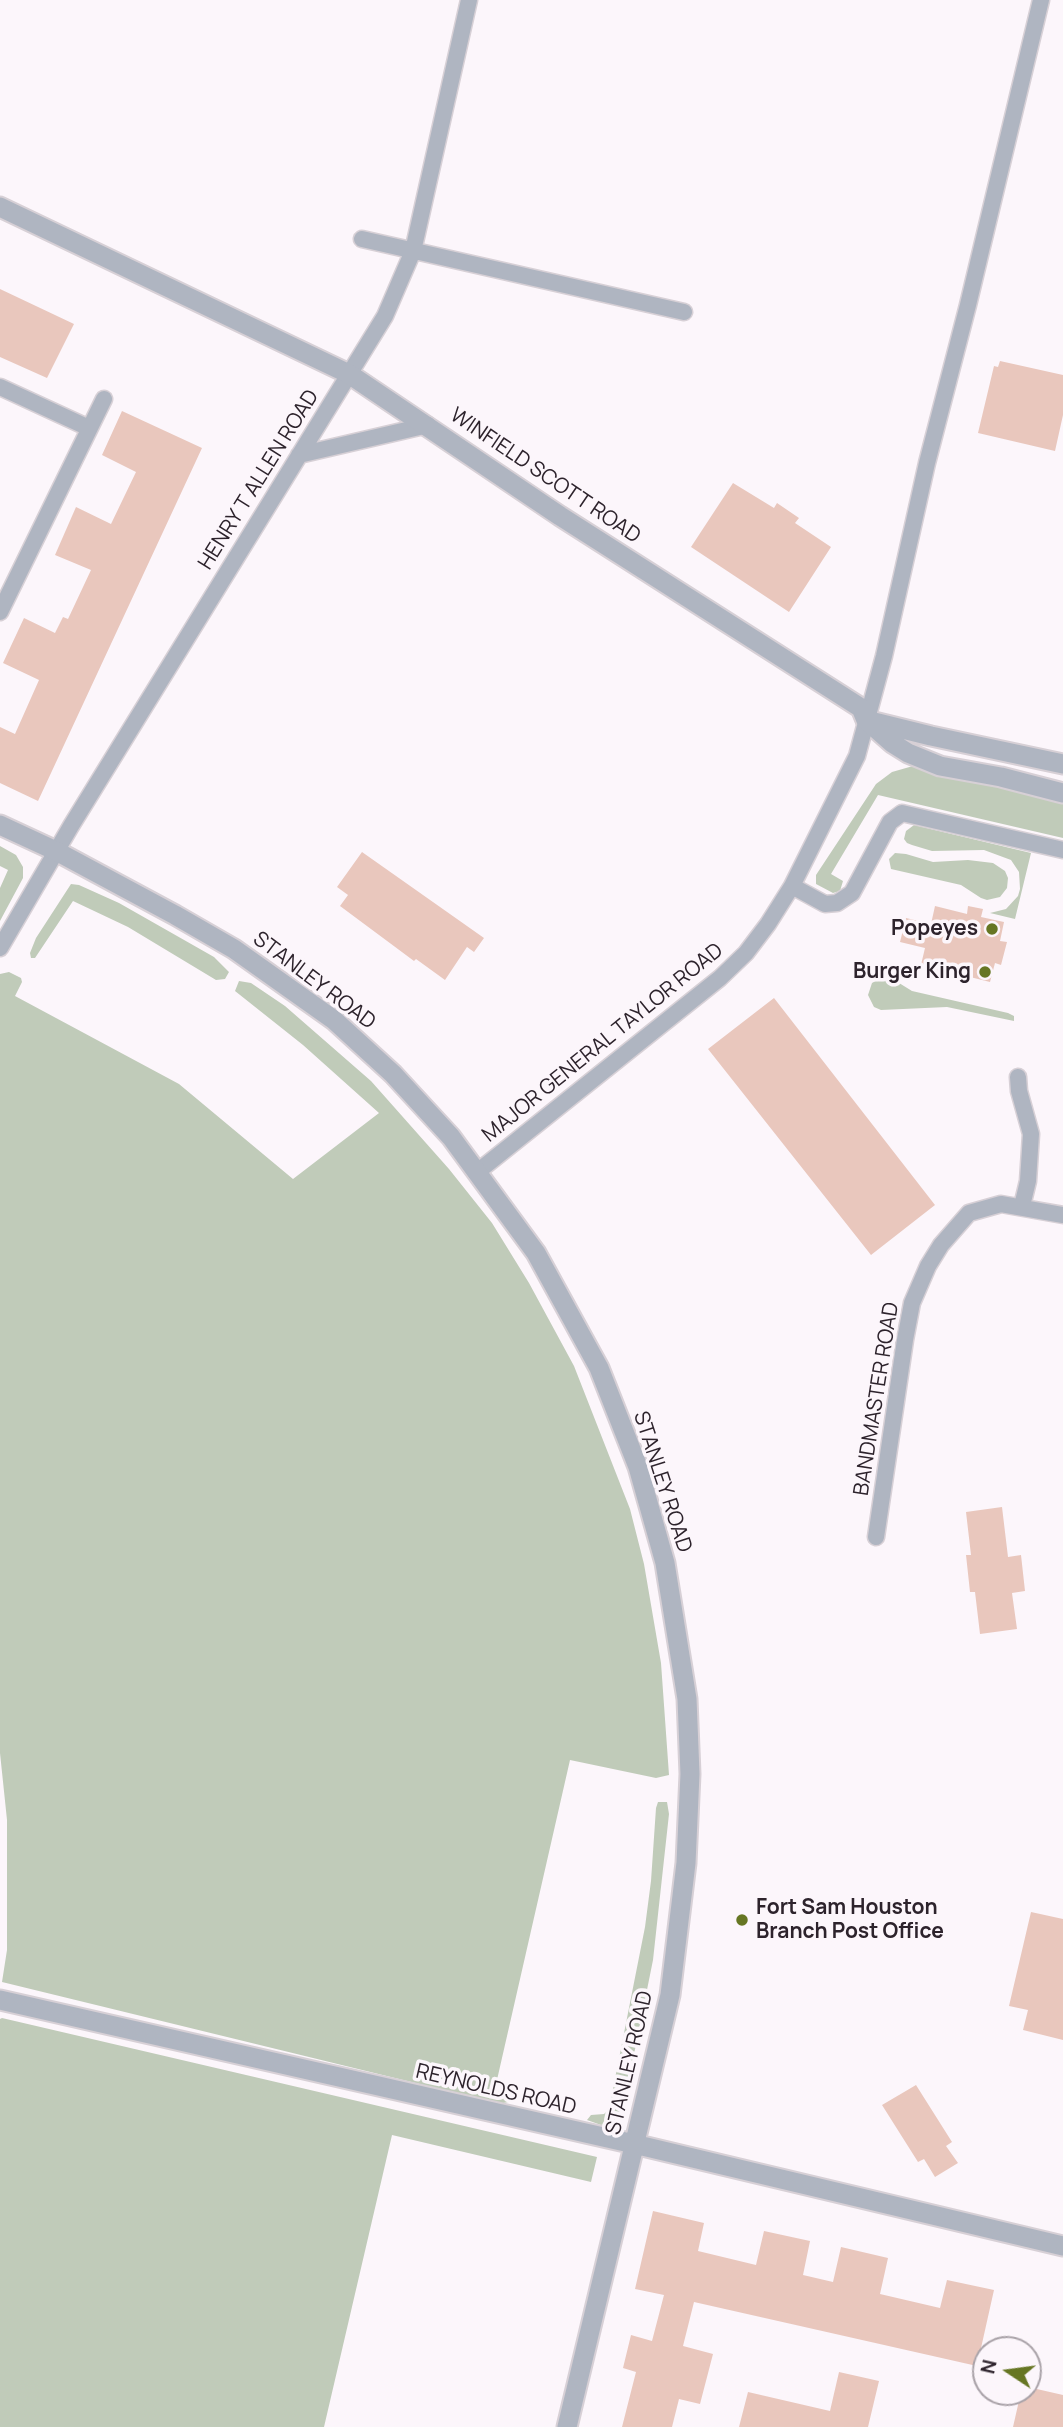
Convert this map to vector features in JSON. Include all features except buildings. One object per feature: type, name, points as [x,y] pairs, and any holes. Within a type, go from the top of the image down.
[{"type":"street","name":"HENRY T ALLEN ROAD","points":[[0,948],[56,851],[384,316],[413,251],[469,0]]},
{"type":"street","name":"MAJOR GENERAL TAYLOR ROAD","points":[[476,1173],[720,978],[761,933],[792,886],[857,756],[884,656],[927,463],[1041,0]]},
{"type":"street","name":"WINFIELD SCOTT ROAD","points":[[0,207],[349,374],[561,516],[861,708],[866,720],[900,748],[940,766],[1001,777],[1063,793]]},
{"type":"street","points":[[362,239],[684,312]]},
{"type":"street","points":[[0,387],[89,428]]},
{"type":"street","points":[[0,612],[104,399]]},
{"type":"street","points":[[299,455],[428,425]]},
{"type":"street","points":[[866,720],[1063,764]]},
{"type":"street","points":[[792,886],[825,904],[837,903],[852,892],[890,822],[902,813],[1063,850]]},
{"type":"street","name":"STANLEY ROAD","points":[[0,825],[56,851],[234,949],[334,1020],[415,1096],[451,1137],[536,1253],[599,1368],[638,1467],[665,1563],[687,1699],[690,1774],[687,1863],[670,1996],[567,2427]]},
{"type":"street","points":[[1018,1077],[1019,1091],[1031,1134],[1028,1181],[1022,1206]]},
{"type":"street","name":"BANDMASTER ROAD","points":[[876,1537],[912,1303],[928,1266],[941,1245],[969,1213],[1001,1204],[1063,1214]]},
{"type":"street","name":"REYNOLDS ROAD","points":[[0,2000],[634,2144],[1063,2246]]},
{"type":"green space","points":[[913,766],[1063,800],[1063,838],[878,795],[831,874],[843,881],[840,891],[833,893],[816,884],[816,875],[876,784],[892,772]]},
{"type":"green space","points":[[914,825],[1031,853],[1015,919],[990,913],[1006,909],[1018,896],[1019,872],[1011,860],[984,850],[932,851],[912,845],[904,839],[906,831]]},
{"type":"green space","points":[[0,846],[16,855],[23,867],[23,878],[0,921],[0,888],[8,870],[0,866]]},
{"type":"green space","points":[[895,853],[933,862],[968,860],[993,863],[1005,871],[1008,878],[1007,888],[1000,897],[987,900],[961,885],[891,869],[889,859]]},
{"type":"green space","points":[[71,884],[119,903],[214,957],[229,972],[225,979],[216,980],[128,927],[73,901],[35,958],[31,958],[30,953],[36,938]]},
{"type":"green space","points":[[9,972],[21,978],[22,982],[15,996],[179,1084],[293,1179],[379,1113],[303,1045],[235,991],[239,981],[251,983],[285,1006],[371,1081],[449,1169],[492,1223],[529,1283],[574,1366],[630,1509],[644,1564],[661,1663],[669,1775],[656,1778],[570,1760],[494,2093],[508,2089],[512,2091],[513,2099],[509,2102],[489,2101],[2,1982],[7,1950],[7,1820],[0,1753],[0,974]]},
{"type":"green space","points":[[891,978],[912,991],[1008,1013],[1014,1016],[1014,1021],[947,1007],[881,1010],[874,1007],[868,995],[872,983]]},
{"type":"green space","points":[[658,1802],[667,1802],[669,1814],[653,1960],[623,2109],[613,2122],[601,2125],[587,2120],[591,2115],[604,2114],[609,2109],[645,1927]]},
{"type":"green space","points":[[2,2018],[597,2157],[591,2182],[392,2135],[324,2427],[0,2427]]},
{"type":"place","name":"Popeyes","points":[[992,929]]},
{"type":"place","name":"Burger King","points":[[985,972]]},
{"type":"place","name":"Fort Sam Houston Branch Post Office","points":[[742,1920]]}]
